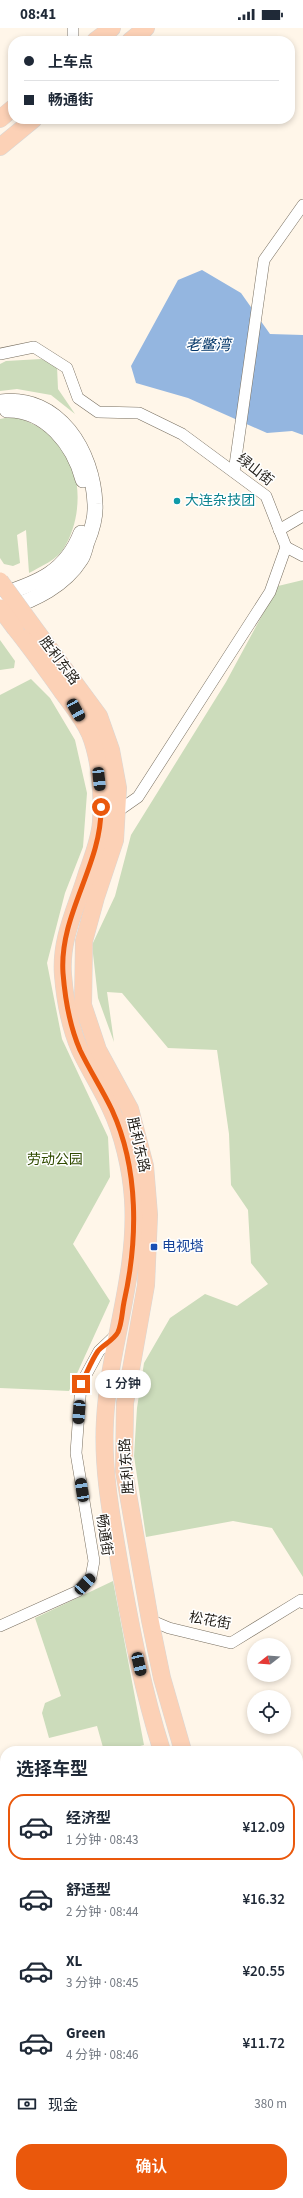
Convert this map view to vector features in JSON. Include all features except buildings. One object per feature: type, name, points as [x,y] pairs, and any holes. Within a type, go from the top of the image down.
[{"type":"main road","points":[[102,36],[112,28]]},
{"type":"main road","points":[[136,36],[146,28]]},
{"type":"main road","points":[[0,119],[8,112]]},
{"type":"main road","points":[[0,147],[28,124]]},
{"type":"main road","points":[[0,402],[10,401],[30,403],[45,410],[65,425],[76,438],[85,456],[91,474],[96,504],[93,528],[81,559],[65,577],[33,600],[0,611]]},
{"type":"main road","points":[[0,410],[16,410],[42,419],[64,439],[80,468],[86,497],[85,523],[75,549],[66,562],[45,577],[24,587],[0,595]]},
{"type":"main road","name":"胜利东路","points":[[0,581],[99,716],[111,750],[118,788],[118,811],[115,840],[96,897],[84,941],[84,1005],[98,1050],[130,1109],[146,1166],[149,1215],[146,1285],[124,1404],[124,1471],[150,1620],[162,1678],[182,1746]]},
{"type":"main road","points":[[0,608],[76,710],[90,735],[97,764],[100,794],[100,831],[65,940],[63,972],[72,1023],[80,1050],[112,1111],[126,1157],[133,1196],[131,1253],[127,1289],[107,1395],[104,1459],[110,1510],[136,1652],[161,1746]]},
{"type":"street","points":[[234,472],[264,260],[303,205]]},
{"type":"street","name":"绿山街","points":[[0,354],[34,347],[67,368],[78,398],[98,412],[139,413],[182,434],[266,496],[286,547]]},
{"type":"street","points":[[279,530],[303,516]]},
{"type":"street","points":[[118,811],[138,796],[270,592],[286,547],[303,556]]},
{"type":"street","name":"畅通街","points":[[0,1626],[78,1591],[91,1577],[94,1561],[76,1453],[81,1384],[99,1351],[118,1334]]},
{"type":"street","name":"松花街","points":[[150,1620],[169,1628],[231,1642],[301,1600],[303,1603]]},
{"type":"green space","points":[[41,359],[57,366],[58,389],[75,414],[51,395],[17,389],[0,391],[0,364],[6,361]]},
{"type":"green space","points":[[16,416],[41,428],[58,441],[69,457],[77,483],[77,510],[70,536],[64,548],[58,556],[29,573],[26,530],[17,535],[20,563],[13,566],[4,564],[0,558],[0,419]]},
{"type":"green space","points":[[303,580],[303,1577],[272,1528],[233,1521],[146,1537],[134,1456],[137,1408],[144,1363],[170,1318],[205,1294],[237,1306],[268,1284],[251,1263],[248,1210],[231,1185],[229,1134],[217,1050],[168,1048],[122,993],[107,992],[114,1042],[98,998],[92,945],[115,896],[131,835],[226,682],[278,586]]},
{"type":"green space","points":[[0,640],[15,661],[14,668],[0,670]]},
{"type":"green space","name":"劳动公园","points":[[31,679],[50,698],[75,740],[87,793],[83,847],[65,893],[47,963],[62,1039],[108,1137],[110,1177],[73,1244],[110,1301],[69,1391],[0,1388],[0,695]]},
{"type":"green space","points":[[113,1581],[144,1745],[103,1746],[97,1726],[49,1738],[42,1713],[45,1703],[61,1696],[35,1618]]},
{"type":"water","name":"老鳖湾","points":[[202,270],[241,293],[270,334],[303,335],[303,435],[292,431],[267,433],[188,398],[136,383],[131,366],[178,280]]},
{"type":"place","name":"大连杂技团","points":[[177,501]]},
{"type":"place","name":"电视塔","points":[[154,1247]]},
{"type":"route","points":[[81,1384],[99,1351],[118,1334],[127,1289],[134,1222],[133,1196],[120,1134],[112,1111],[80,1050],[68,1012],[63,972],[65,940],[74,906],[86,877],[99,837],[101,807]]}]
